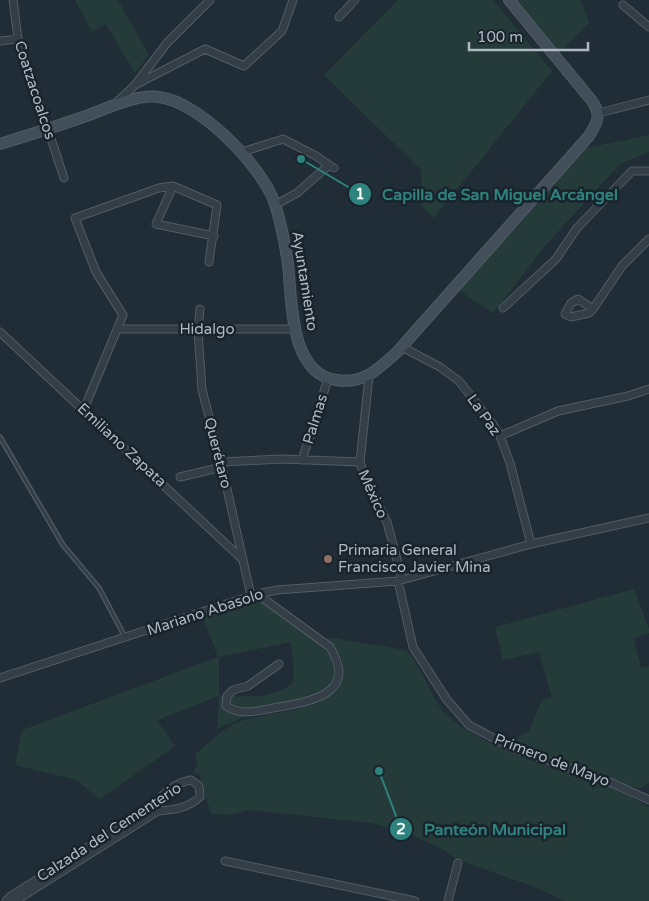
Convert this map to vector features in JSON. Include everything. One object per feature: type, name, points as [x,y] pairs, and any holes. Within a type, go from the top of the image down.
[{"type":"street","name":"Coatzacoalcos","points":[[13,0],[18,39],[64,178]]},
{"type":"street","points":[[113,106],[135,85],[167,43],[210,0]]},
{"type":"street","points":[[135,85],[205,49],[244,66],[282,31],[293,0]]},
{"type":"street","points":[[339,17],[355,0]]},
{"type":"street","points":[[328,379],[346,382],[369,376],[402,347],[589,136],[597,124],[599,113],[592,102],[509,0]]},
{"type":"street","points":[[623,5],[649,27]]},
{"type":"street","points":[[0,41],[18,39]]},
{"type":"street","name":"Ayuntamiento","points":[[0,144],[113,106],[149,97],[165,98],[188,109],[213,126],[251,162],[275,205],[288,263],[295,329],[308,361],[328,379]]},
{"type":"street","points":[[599,113],[649,100]]},
{"type":"street","points":[[242,152],[283,139],[316,156],[331,167],[298,193],[275,205]]},
{"type":"street","points":[[503,308],[556,258],[577,228],[632,171],[649,171]]},
{"type":"street","points":[[173,186],[156,224],[214,236]]},
{"type":"street","points":[[84,409],[118,329],[122,315],[96,272],[75,218],[159,188],[173,186],[217,205],[209,262]]},
{"type":"street","points":[[593,310],[622,266],[649,239]]},
{"type":"street","name":"Querétaro","points":[[200,309],[198,330],[202,390],[242,559],[254,595]]},
{"type":"street","name":"Hidalgo","points":[[118,329],[295,329]]},
{"type":"street","name":"Emiliano Zapata","points":[[0,332],[242,559]]},
{"type":"street","name":"La Paz","points":[[402,347],[440,367],[459,381],[500,436],[515,481],[531,544]]},
{"type":"street","name":"México","points":[[369,376],[360,462],[365,479],[387,522],[400,580]]},
{"type":"street","name":"Palmas","points":[[302,460],[328,379]]},
{"type":"street","points":[[500,436],[558,411],[628,396],[649,389]]},
{"type":"street","points":[[180,477],[221,464],[302,460],[360,462]]},
{"type":"street","name":"Mariano Abasolo","points":[[0,678],[254,595],[277,590],[400,580],[531,544],[649,518]]},
{"type":"street","name":"Primero de Mayo","points":[[400,580],[413,647],[447,700],[469,725],[512,748],[612,783],[649,800]]},
{"type":"street","points":[[254,595],[320,638],[330,648],[337,658],[339,670],[336,682],[326,694],[305,704],[247,713],[235,712],[226,706],[227,696],[233,690],[248,686],[280,664]]},
{"type":"street","name":"Calzada del Cementerio","points":[[6,901],[11,896],[156,808],[177,810],[195,802],[200,797],[199,786],[191,780],[182,782],[166,792],[156,808],[15,901]]},
{"type":"street","points":[[225,861],[416,901]]},
{"type":"street","points":[[448,901],[458,863]]},
{"type":"lane","points":[[0,437],[63,545],[99,588],[126,638]]},
{"type":"green space","points":[[75,0],[118,0],[149,55],[135,73],[106,24],[92,32]]},
{"type":"green space","points":[[398,0],[493,0],[552,71],[434,218],[421,205],[423,202],[421,170],[324,75]]},
{"type":"green space","points":[[513,0],[581,0],[589,23],[557,55]]},
{"type":"green space","points":[[649,135],[649,152],[620,164],[545,246],[493,313],[454,287],[514,231],[582,149]]},
{"type":"green space","points":[[634,589],[649,629],[649,633],[633,638],[641,668],[649,666],[649,783],[642,788],[630,787],[509,742],[529,731],[542,700],[552,697],[539,652],[503,660],[495,627]]},
{"type":"green space","points":[[248,600],[259,601],[307,633],[325,648],[335,668],[335,676],[331,686],[314,699],[290,706],[256,712],[217,729],[219,696],[157,720],[175,746],[100,799],[76,780],[15,765],[22,730],[218,657],[202,615]],"holes":[[[291,642],[294,673],[292,684],[267,695],[219,695],[219,657]]]},
{"type":"green space","points":[[326,637],[405,650],[412,656],[442,711],[461,727],[490,743],[538,763],[612,787],[649,807],[649,901],[565,901],[535,887],[456,859],[442,849],[410,834],[371,823],[250,810],[229,815],[211,814],[199,774],[195,774],[194,769],[198,767],[195,755],[218,735],[241,721],[313,705],[335,690],[341,678],[342,660]]},
{"type":"place","name":"Capilla de San Miguel Arcángel","points":[[301,159]]},
{"type":"place","name":"Primaria General Francisco Javier Mina","points":[[328,559]]},
{"type":"place","name":"Panteón Municipal","points":[[379,771]]}]
